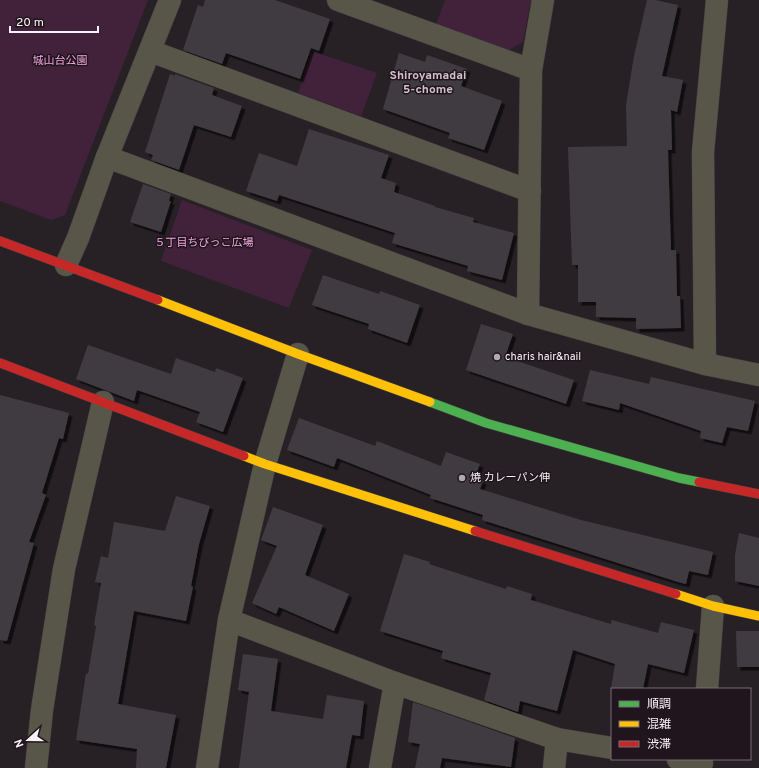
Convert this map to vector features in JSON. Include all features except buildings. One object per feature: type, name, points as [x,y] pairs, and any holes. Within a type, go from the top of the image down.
[{"type":"street","points":[[66,265],[78,238],[107,157],[170,0]]},
{"type":"street","points":[[528,314],[531,70],[543,0]]},
{"type":"street","points":[[705,364],[704,152],[717,0]]},
{"type":"street","points":[[344,1],[531,70]]},
{"type":"street","points":[[150,52],[530,191]]},
{"type":"street","points":[[107,157],[528,314],[705,364],[759,375]]},
{"type":"street","points":[[0,241],[298,354],[486,422],[679,478],[759,494]]},
{"type":"street","points":[[207,768],[228,620],[265,464],[298,354]]},
{"type":"street","points":[[0,363],[265,464],[713,606],[759,616]]},
{"type":"street","points":[[36,768],[42,710],[64,569],[103,402]]},
{"type":"street","points":[[707,688],[713,606]]},
{"type":"street","points":[[228,620],[395,683],[557,740],[611,748]]},
{"type":"street","points":[[380,768],[395,683]]},
{"type":"street","points":[[554,768],[557,740]]},
{"type":"street","points":[[684,760],[702,763]]},
{"type":"green space","name":"城山台公園","points":[[0,0],[148,0],[65,215],[51,220],[0,201]]},
{"type":"green space","points":[[445,0],[531,0],[523,42],[507,51],[436,24]]},
{"type":"green space","points":[[312,51],[377,73],[361,116],[298,93]]},
{"type":"green space","name":"５丁目ちびっこ広場","points":[[182,200],[312,250],[289,308],[161,261]]},
{"type":"traffic: fast","points":[[430,402],[486,423],[679,478],[699,482]]},
{"type":"traffic: slow","points":[[158,300],[298,354],[430,402]]},
{"type":"traffic: slow","points":[[244,456],[475,531]]},
{"type":"traffic: slow","points":[[676,594],[713,606],[759,616]]},
{"type":"traffic: jam","points":[[0,241],[158,300]]},
{"type":"traffic: jam","points":[[0,363],[244,456]]},
{"type":"traffic: jam","points":[[699,482],[759,494]]},
{"type":"traffic: jam","points":[[475,531],[676,594]]},
{"type":"place","name":"charis hair&nail","points":[[497,357]]},
{"type":"place","name":"焼 カレーパン伸","points":[[462,478]]},
{"type":"district","name":"Shiroyamadai 5-chome","points":[[428,83]]}]
